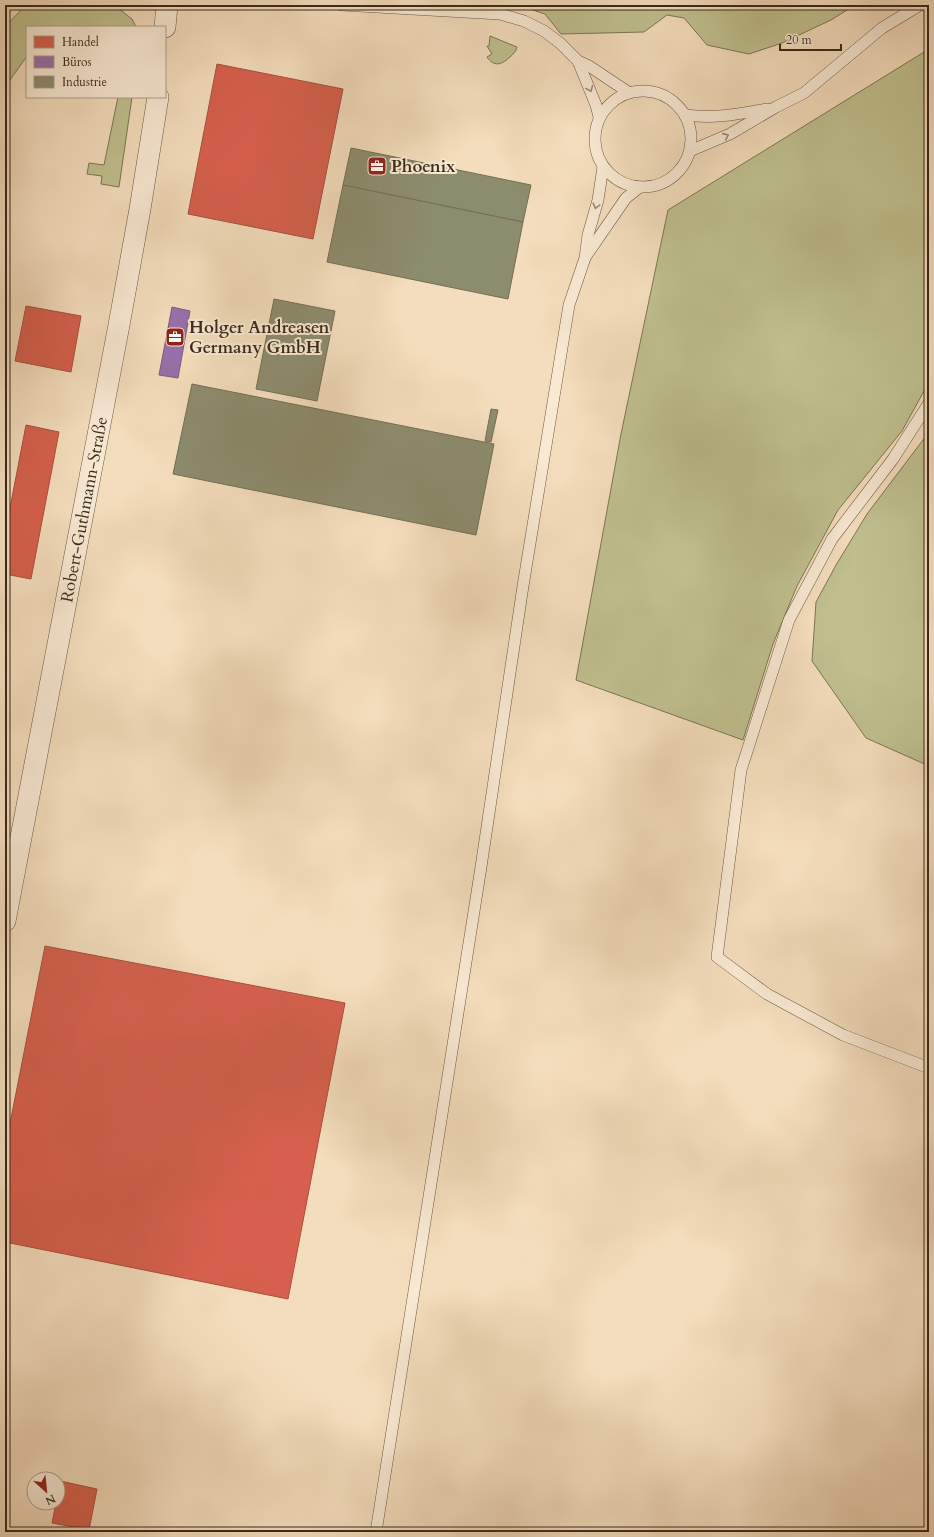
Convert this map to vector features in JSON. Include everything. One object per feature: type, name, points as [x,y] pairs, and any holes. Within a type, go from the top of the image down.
[{"type":"street","points":[[165,26],[167,5]]},
{"type":"street","name":"Robert-Guthmann-Straße","points":[[5,921],[119,325],[158,98]]},
{"type":"lane","points":[[342,5],[500,14],[524,21],[560,43],[578,61],[594,69],[628,92]]},
{"type":"lane","points":[[690,151],[730,134],[776,107],[804,93],[882,28],[920,5]]},
{"type":"lane","points":[[578,61],[596,105],[599,117]]},
{"type":"lane","points":[[643,90],[659,93],[673,100],[685,115],[691,133],[690,151],[682,167],[671,178],[656,186],[640,187],[618,181],[603,167],[594,145],[596,124],[602,111],[613,100],[628,92],[643,90]]},
{"type":"lane","points":[[685,115],[704,118],[732,115],[776,107]]},
{"type":"lane","points":[[376,1532],[524,578],[569,306],[585,258],[588,235],[598,200],[603,167]]},
{"type":"lane","points":[[585,258],[626,198],[640,187]]},
{"type":"lane","points":[[929,404],[893,459],[832,539],[789,620],[741,770],[717,957],[767,994],[843,1035],[929,1068]]},
{"type":"green space","points":[[36,5],[114,5],[132,19],[136,26],[26,26],[26,57],[5,87],[5,27],[22,9]]},
{"type":"green space","points":[[518,5],[855,5],[831,20],[782,43],[749,54],[707,45],[684,18],[667,15],[644,32],[561,34],[545,14]]},
{"type":"green space","points":[[490,36],[517,47],[516,50],[503,62],[495,64],[487,57],[492,54],[487,46],[489,46]]},
{"type":"green space","points":[[929,49],[929,382],[902,431],[838,510],[797,586],[773,644],[743,740],[576,680],[621,434],[668,210]]},
{"type":"green space","points":[[118,98],[132,98],[119,187],[101,184],[102,176],[87,174],[89,163],[104,165]]},
{"type":"green space","points":[[929,432],[929,766],[866,738],[812,661],[816,602],[836,565],[867,514]]},
{"type":"building: Handel","points":[[217,64],[343,89],[313,239],[188,214]]},
{"type":"building: Handel","points":[[26,306],[81,316],[71,372],[15,361]]},
{"type":"building: Handel","points":[[26,425],[59,432],[31,579],[5,574],[5,534]]},
{"type":"building: Handel","points":[[45,946],[345,1003],[288,1299],[5,1242],[5,1149]]},
{"type":"building: Handel","points":[[66,1482],[97,1489],[89,1530],[52,1523],[54,1511],[66,1511]]},
{"type":"building: Büros","points":[[172,307],[190,311],[178,378],[159,375]]},
{"type":"building: Industrie","points":[[351,148],[531,185],[523,222],[343,185]]},
{"type":"building: Industrie","points":[[343,185],[523,222],[508,299],[327,262]]},
{"type":"building: Industrie","points":[[274,299],[335,311],[317,401],[256,389]]},
{"type":"building: Industrie","points":[[192,384],[494,444],[476,535],[173,474]]},
{"type":"building: Industrie","points":[[491,409],[498,410],[491,442],[485,441]]},
{"type":"place","name":"Phoenix","points":[[377,166]]},
{"type":"place","name":"Holger Andreasen Germany GmbH","points":[[175,337]]}]
